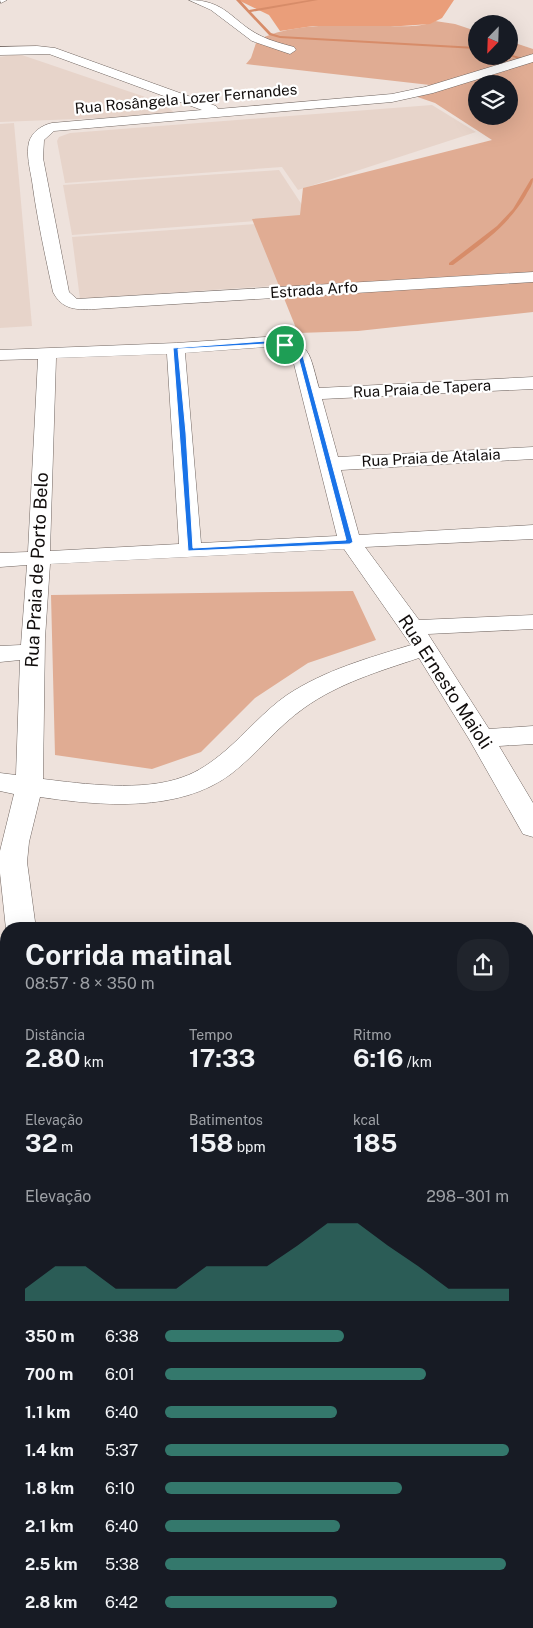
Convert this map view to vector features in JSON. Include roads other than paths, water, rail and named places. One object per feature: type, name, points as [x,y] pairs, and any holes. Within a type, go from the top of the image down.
[{"type":"street","points":[[195,0],[215,8],[256,38],[290,50]]},
{"type":"street","points":[[0,52],[37,50],[51,52],[220,112]]},
{"type":"street","name":"Rua Rosângela Lozer Fernandes","points":[[95,304],[69,303],[64,300],[61,292],[41,195],[35,150],[36,141],[39,136],[52,127],[392,98],[428,90],[533,58]]},
{"type":"street","name":"Estrada Arfo","points":[[95,304],[533,277]]},
{"type":"street","points":[[0,355],[176,348],[266,342],[285,345],[297,350],[311,394],[350,542]]},
{"type":"street","points":[[176,348],[190,550]]},
{"type":"street","name":"Rua Praia de Porto Belo","points":[[19,922],[6,864],[15,842],[29,787],[32,651],[47,353]]},
{"type":"street","name":"Rua Praia de Tapera","points":[[311,394],[533,383]]},
{"type":"street","name":"Rua Praia de Atalaia","points":[[330,464],[533,453]]},
{"type":"street","points":[[0,560],[533,532]]},
{"type":"street","name":"Rua Ernesto Maioli","points":[[350,542],[418,638],[482,738],[533,827]]},
{"type":"street","points":[[0,782],[29,787],[138,794],[168,791],[192,784],[225,764],[280,714],[308,693],[418,638],[533,622]]},
{"type":"street","points":[[0,654],[32,651]]},
{"type":"street","points":[[482,738],[533,734]]},
{"type":"waterway","points":[[238,0],[248,11]]},
{"type":"waterway","points":[[248,11],[316,0]]},
{"type":"waterway","points":[[248,11],[270,34],[280,37],[468,48]]},
{"type":"waterway","points":[[518,58],[533,62]]},
{"type":"waterway","points":[[451,264],[499,227],[515,210],[533,179]]}]
